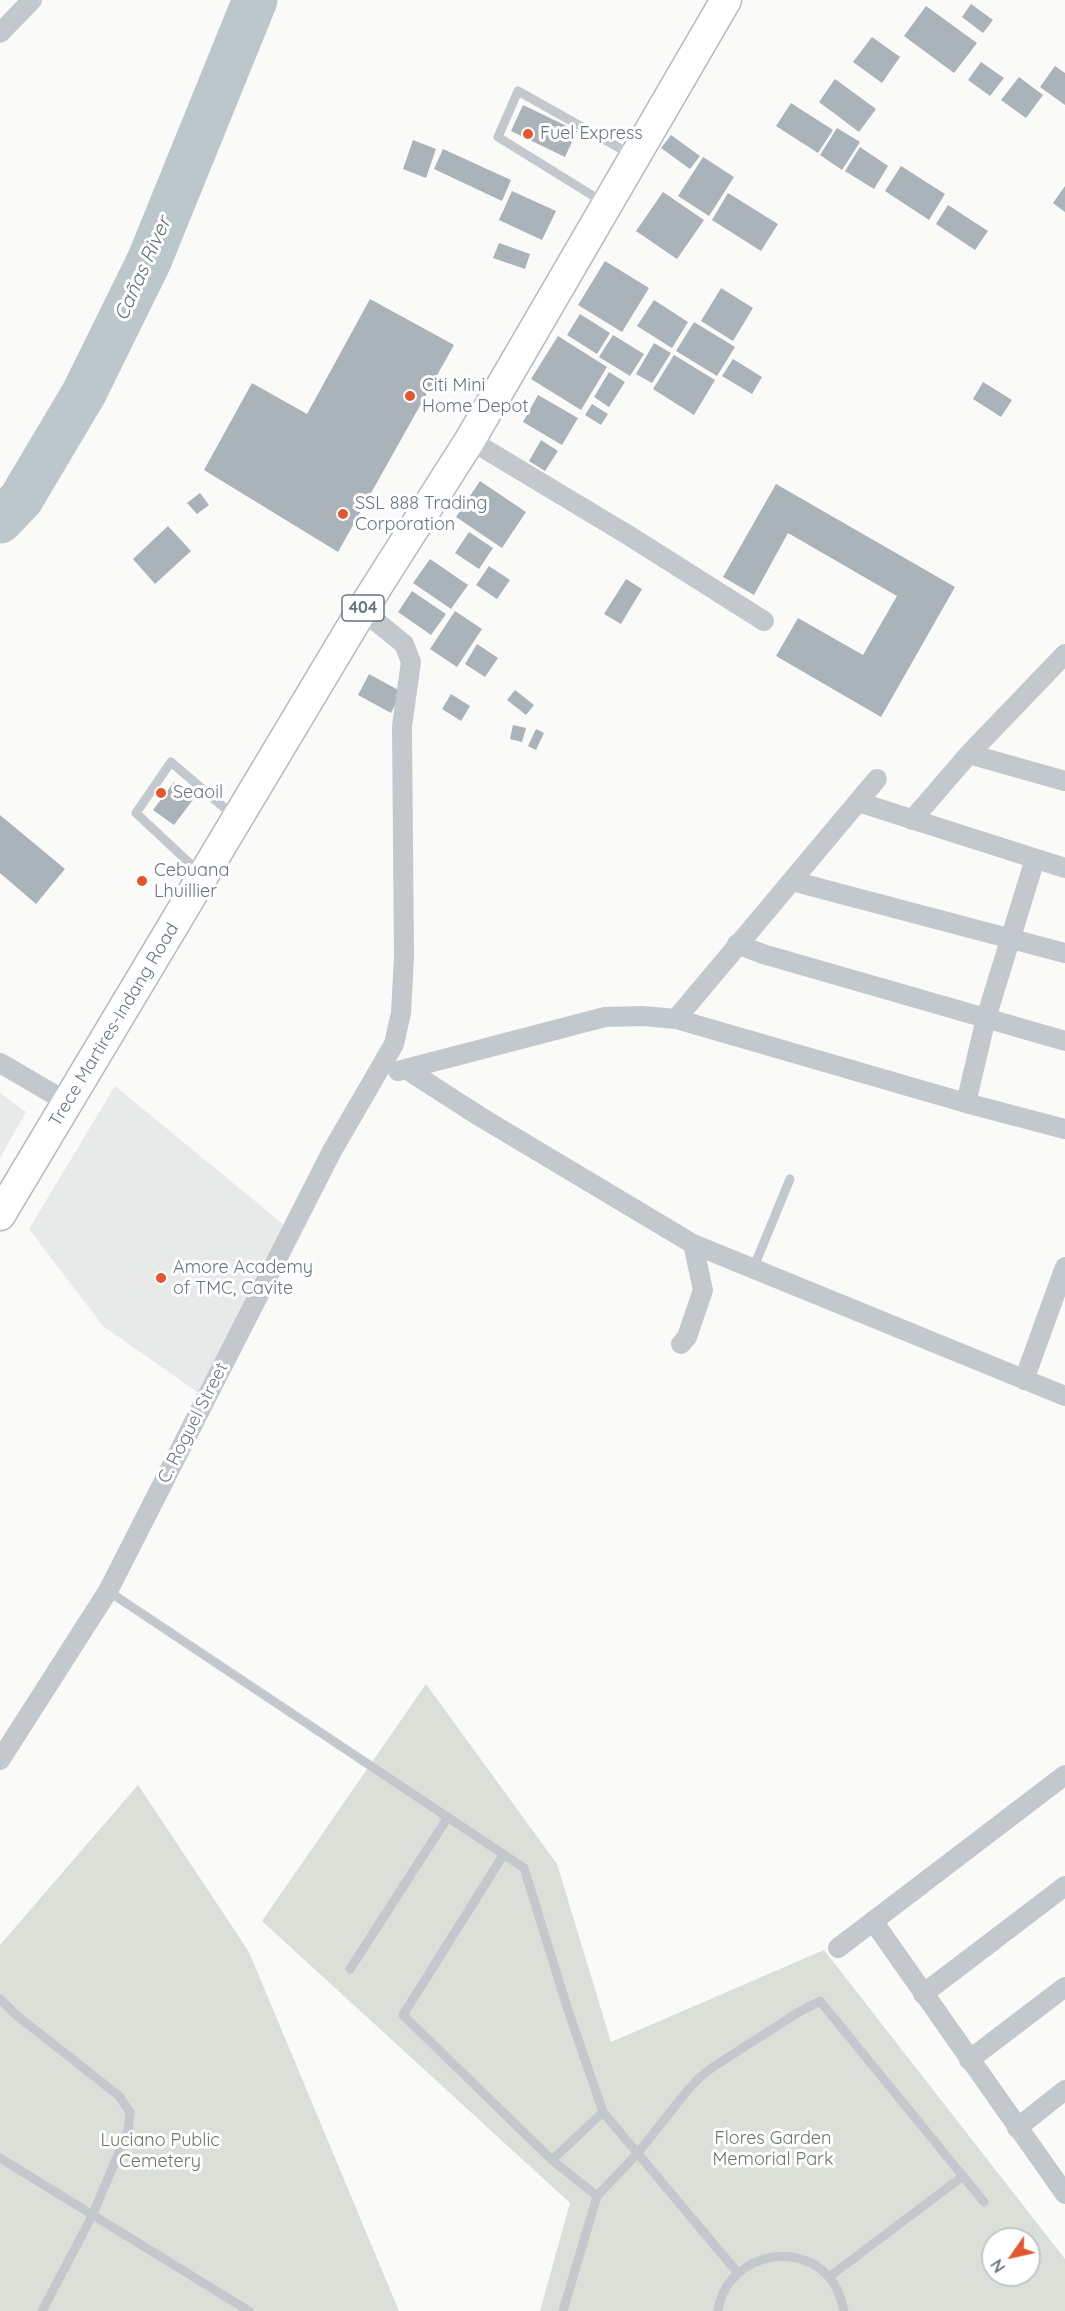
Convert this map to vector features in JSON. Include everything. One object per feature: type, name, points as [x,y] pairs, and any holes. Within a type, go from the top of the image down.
[{"type":"main road","name":"Trece Martires-Indang Road","points":[[0,1215],[362,609],[470,440],[726,0]]},
{"type":"street","points":[[0,33],[32,0]]},
{"type":"street","points":[[470,440],[628,535],[764,621]]},
{"type":"street","name":"C. Roguel Street","points":[[0,1760],[108,1592],[332,1150],[394,1044],[403,996],[401,738],[411,662],[404,644],[362,609]]},
{"type":"street","points":[[912,820],[969,754],[1065,654]]},
{"type":"street","points":[[969,754],[1065,781]]},
{"type":"street","points":[[676,1018],[877,779]]},
{"type":"street","points":[[858,802],[1065,868]]},
{"type":"street","points":[[966,1103],[986,1018],[1009,937],[1035,859]]},
{"type":"street","points":[[792,880],[1065,953]]},
{"type":"street","points":[[737,944],[763,954],[1065,1041]]},
{"type":"street","points":[[373,1079],[605,1017],[676,1018],[1065,1130]]},
{"type":"street","points":[[0,1063],[67,1102]]},
{"type":"street","points":[[406,1069],[479,1116],[693,1244],[1065,1396]]},
{"type":"street","points":[[681,1344],[687,1337],[703,1290],[693,1244]]},
{"type":"street","points":[[1024,1380],[1065,1267]]},
{"type":"street","points":[[838,1948],[1065,1775]]},
{"type":"street","points":[[923,1994],[1065,1886]]},
{"type":"street","points":[[873,1921],[1065,2194]]},
{"type":"street","points":[[969,2060],[1065,1988]]},
{"type":"street","points":[[1017,2127],[1065,2090]]},
{"type":"lane","points":[[607,205],[498,137],[518,91],[635,157]]},
{"type":"lane","points":[[203,876],[136,813],[171,762],[237,819]]},
{"type":"lane","points":[[753,1269],[790,1179]]},
{"type":"lane","points":[[108,1592],[524,1868],[567,2007],[603,2112],[737,2272]]},
{"type":"lane","points":[[350,1969],[448,1816]]},
{"type":"lane","points":[[504,1854],[403,2015],[552,2160],[597,2196]]},
{"type":"lane","points":[[0,1999],[119,2096],[130,2112],[128,2131],[92,2216],[42,2311]]},
{"type":"lane","points":[[563,2311],[597,2196],[638,2154],[687,2091],[713,2067],[820,2001],[984,2202]]},
{"type":"lane","points":[[552,2160],[603,2112]]},
{"type":"lane","points":[[0,2158],[249,2311]]},
{"type":"lane","points":[[829,2277],[963,2176]]},
{"type":"lane","points":[[718,2311],[726,2286],[737,2272],[751,2262],[767,2257],[784,2256],[801,2259],[816,2266],[829,2277],[840,2294],[844,2311]]},
{"type":"shaded area","name":"Amore Academy of TMC, Cavite","points":[[115,1086],[283,1224],[200,1394],[103,1326],[29,1229]]},
{"type":"shaded area","points":[[0,1093],[26,1112],[0,1158]]},
{"type":"green space","name":"Flores Garden Memorial Park","points":[[426,1684],[557,1864],[611,2042],[824,1950],[1040,2227],[981,2227],[981,2287],[1041,2287],[1041,2228],[1065,2259],[1065,2311],[540,2311],[570,2203],[262,1921]]},
{"type":"green space","name":"Luciano Public Cemetery","points":[[138,1785],[249,1952],[399,2311],[0,2311],[0,1945]]},
{"type":"building","points":[[971,4],[993,20],[983,33],[962,17]]},
{"type":"building","points":[[926,6],[977,43],[954,73],[904,36]]},
{"type":"building","points":[[872,37],[900,57],[882,83],[853,62]]},
{"type":"building","points":[[981,62],[1004,78],[990,96],[968,80]]},
{"type":"building","points":[[1055,66],[1065,73],[1065,105],[1040,87]]},
{"type":"building","points":[[1019,77],[1043,95],[1026,118],[1001,100]]},
{"type":"building","points":[[835,79],[876,109],[859,132],[819,102]]},
{"type":"building","points":[[791,103],[833,130],[818,153],[776,126]]},
{"type":"building","points":[[523,105],[577,131],[565,157],[511,131]]},
{"type":"building","points":[[837,128],[860,142],[842,170],[820,155]]},
{"type":"building","points":[[671,135],[700,156],[690,169],[661,148]]},
{"type":"building","points":[[413,140],[436,149],[426,178],[403,169]]},
{"type":"building","points":[[860,147],[888,166],[874,189],[845,171]]},
{"type":"building","points":[[443,149],[511,180],[502,201],[434,169]]},
{"type":"building","points":[[703,157],[734,177],[709,216],[678,196]]},
{"type":"building","points":[[901,166],[945,194],[929,220],[885,191]]},
{"type":"building","points":[[1065,186],[1065,212],[1053,203]]},
{"type":"building","points":[[512,191],[556,211],[542,240],[499,220]]},
{"type":"building","points":[[663,192],[704,220],[677,259],[636,231]]},
{"type":"building","points":[[728,193],[778,224],[761,251],[712,220]]},
{"type":"building","points":[[948,205],[988,231],[975,250],[936,224]]},
{"type":"building","points":[[499,243],[530,254],[525,269],[493,258]]},
{"type":"building","points":[[605,261],[649,288],[622,332],[578,305]]},
{"type":"building","points":[[721,288],[753,308],[733,341],[701,321]]},
{"type":"building","points":[[370,299],[454,345],[338,552],[204,470],[252,383],[307,414]]},
{"type":"building","points":[[654,300],[688,322],[672,348],[637,326]]},
{"type":"building","points":[[580,314],[610,333],[597,354],[567,335]]},
{"type":"building","points":[[694,322],[735,347],[717,376],[676,351]]},
{"type":"building","points":[[613,335],[644,354],[630,376],[599,357]]},
{"type":"building","points":[[558,336],[607,367],[581,410],[531,379]]},
{"type":"building","points":[[654,343],[671,353],[652,383],[636,374]]},
{"type":"building","points":[[674,355],[715,380],[694,415],[653,389]]},
{"type":"building","points":[[733,359],[762,377],[752,394],[722,376]]},
{"type":"building","points":[[609,372],[625,382],[609,407],[594,397]]},
{"type":"building","points":[[983,382],[1012,400],[1001,417],[973,399]]},
{"type":"building","points":[[538,395],[578,418],[562,445],[523,422]]},
{"type":"building","points":[[592,404],[608,414],[601,425],[585,415]]},
{"type":"building","points":[[541,440],[558,451],[545,471],[529,461]]},
{"type":"building","points":[[480,481],[526,512],[502,548],[456,517]]},
{"type":"building","points":[[776,484],[955,587],[881,717],[776,656],[798,618],[863,655],[897,596],[788,533],[754,595],[723,577]]},
{"type":"building","points":[[200,493],[209,505],[197,514],[187,503]]},
{"type":"building","points":[[168,526],[191,551],[155,584],[133,559]]},
{"type":"building","points":[[469,532],[493,548],[479,569],[455,553]]},
{"type":"building","points":[[430,559],[468,585],[451,609],[413,583]]},
{"type":"building","points":[[489,566],[510,580],[497,599],[476,585]]},
{"type":"building","points":[[626,579],[642,589],[621,624],[604,614]]},
{"type":"building","points":[[412,591],[446,614],[431,635],[398,612]]},
{"type":"building","points":[[455,611],[482,629],[457,667],[430,649]]},
{"type":"building","points":[[477,644],[498,658],[485,677],[465,664]]},
{"type":"building","points":[[369,674],[402,692],[391,713],[358,695]]},
{"type":"building","points":[[515,690],[534,705],[526,715],[507,700]]},
{"type":"building","points":[[451,694],[470,706],[461,721],[442,709]]},
{"type":"building","points":[[513,725],[526,728],[522,742],[510,739]]},
{"type":"building","points":[[536,729],[544,733],[536,750],[528,746]]},
{"type":"building","points":[[174,782],[195,797],[174,825],[153,810]]},
{"type":"building","points":[[0,815],[65,869],[36,904],[0,873]]},
{"type":"waterway","name":"Cañas River","points":[[0,521],[21,499],[84,393],[149,261],[255,0]]},
{"type":"place","name":"Fuel Express","points":[[528,134]]},
{"type":"place","name":"Citi Mini Home Depot","points":[[410,396]]},
{"type":"place","name":"SSL 888 Trading Corporation","points":[[343,514]]},
{"type":"place","name":"Seaoil","points":[[161,793]]},
{"type":"place","name":"Cebuana Lhuillier","points":[[142,881]]},
{"type":"place","name":"Amore Academy of TMC, Cavite","points":[[161,1278]]}]
